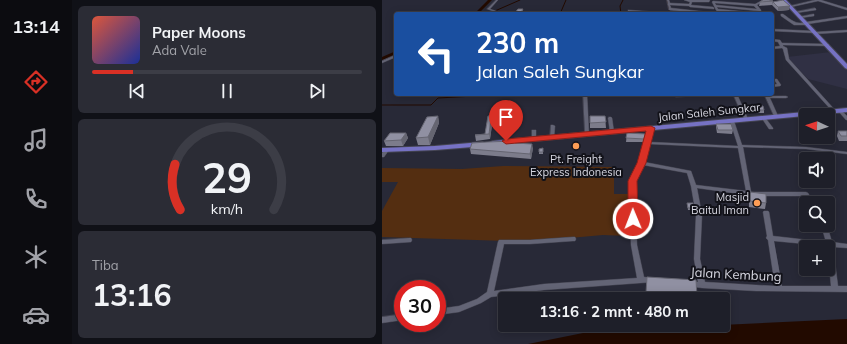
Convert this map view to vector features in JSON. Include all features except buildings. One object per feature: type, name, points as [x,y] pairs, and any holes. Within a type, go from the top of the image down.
[{"type":"highway","points":[[784,0],[847,66]]},
{"type":"highway","name":"Jalan Saleh Sungkar","points":[[384,152],[434,148],[534,135],[552,137],[840,111]]},
{"type":"street","points":[[494,12],[488,9],[497,0]]},
{"type":"street","points":[[685,0],[709,1]]},
{"type":"street","points":[[689,5],[691,0]]},
{"type":"street","points":[[754,6],[765,0]]},
{"type":"street","points":[[791,6],[819,0],[847,9]]},
{"type":"street","points":[[671,12],[668,2],[689,5],[714,7],[760,10],[754,6],[714,2],[714,7]]},
{"type":"street","points":[[670,9],[698,12]]},
{"type":"street","points":[[796,12],[815,9]]},
{"type":"street","points":[[839,10],[847,9]]},
{"type":"street","points":[[629,11],[638,12]]},
{"type":"street","points":[[782,14],[796,24],[806,24],[847,17]]},
{"type":"street","points":[[800,16],[813,15]]},
{"type":"street","points":[[774,30],[814,32],[847,31]]},
{"type":"street","points":[[774,40],[778,40],[785,48],[785,54],[790,62],[847,119]]},
{"type":"street","points":[[774,47],[781,45],[827,45]]},
{"type":"street","points":[[382,62],[394,57]]},
{"type":"street","points":[[774,80],[776,80],[779,85],[774,86]]},
{"type":"street","points":[[585,96],[587,134]]},
{"type":"street","points":[[736,96],[746,119]]},
{"type":"street","points":[[776,116],[767,96],[786,97]]},
{"type":"street","points":[[763,117],[771,128]]},
{"type":"street","points":[[610,118],[612,132]]},
{"type":"street","points":[[732,121],[749,194]]},
{"type":"street","points":[[552,137],[553,126]]},
{"type":"street","points":[[641,280],[634,245],[632,181],[641,163],[651,128]]},
{"type":"street","points":[[648,142],[739,147],[806,148],[847,153]]},
{"type":"street","points":[[641,163],[689,172],[694,186],[699,215],[697,259],[702,285]]},
{"type":"street","points":[[694,186],[749,194],[806,194],[807,196]]},
{"type":"street","points":[[766,212],[779,288]]},
{"type":"street","points":[[770,238],[799,241]]},
{"type":"street","points":[[490,294],[501,242],[530,242],[573,239]]},
{"type":"street","points":[[382,242],[409,240]]},
{"type":"street","points":[[835,245],[847,246]]},
{"type":"street","points":[[834,276],[835,288]]},
{"type":"street","points":[[446,311],[459,309],[479,301],[490,294],[544,287],[656,280]]},
{"type":"street","name":"Jalan Kembung","points":[[679,283],[779,288],[835,288],[847,290]]},
{"type":"street","points":[[382,320],[394,318]]},
{"type":"shaded area","points":[[831,52],[847,70],[847,89],[808,79],[787,57]]},
{"type":"shaded area","points":[[503,166],[614,167],[614,194],[628,194],[629,236],[603,235],[536,241],[382,237],[382,211],[398,182],[382,182],[382,168],[462,169]]},
{"type":"shaded area","points":[[847,319],[847,344],[528,344],[588,332],[730,332],[730,325]]},
{"type":"waterway","points":[[478,12],[490,0]]},
{"type":"waterway","points":[[493,12],[520,0]]},
{"type":"waterway","points":[[561,12],[566,0]]},
{"type":"waterway","points":[[621,12],[620,6],[623,0]]},
{"type":"waterway","points":[[667,0],[670,12]]},
{"type":"waterway","points":[[382,59],[394,54]]},
{"type":"waterway","points":[[382,105],[431,105],[438,98],[474,96]]},
{"type":"place","name":"Pt. Freight Express Indonesia","points":[[576,146]]},
{"type":"place","name":"Masjid Baitul Iman","points":[[757,203]]},
{"type":"route","points":[[506,141],[651,128],[641,163],[632,181],[633,219]]}]
